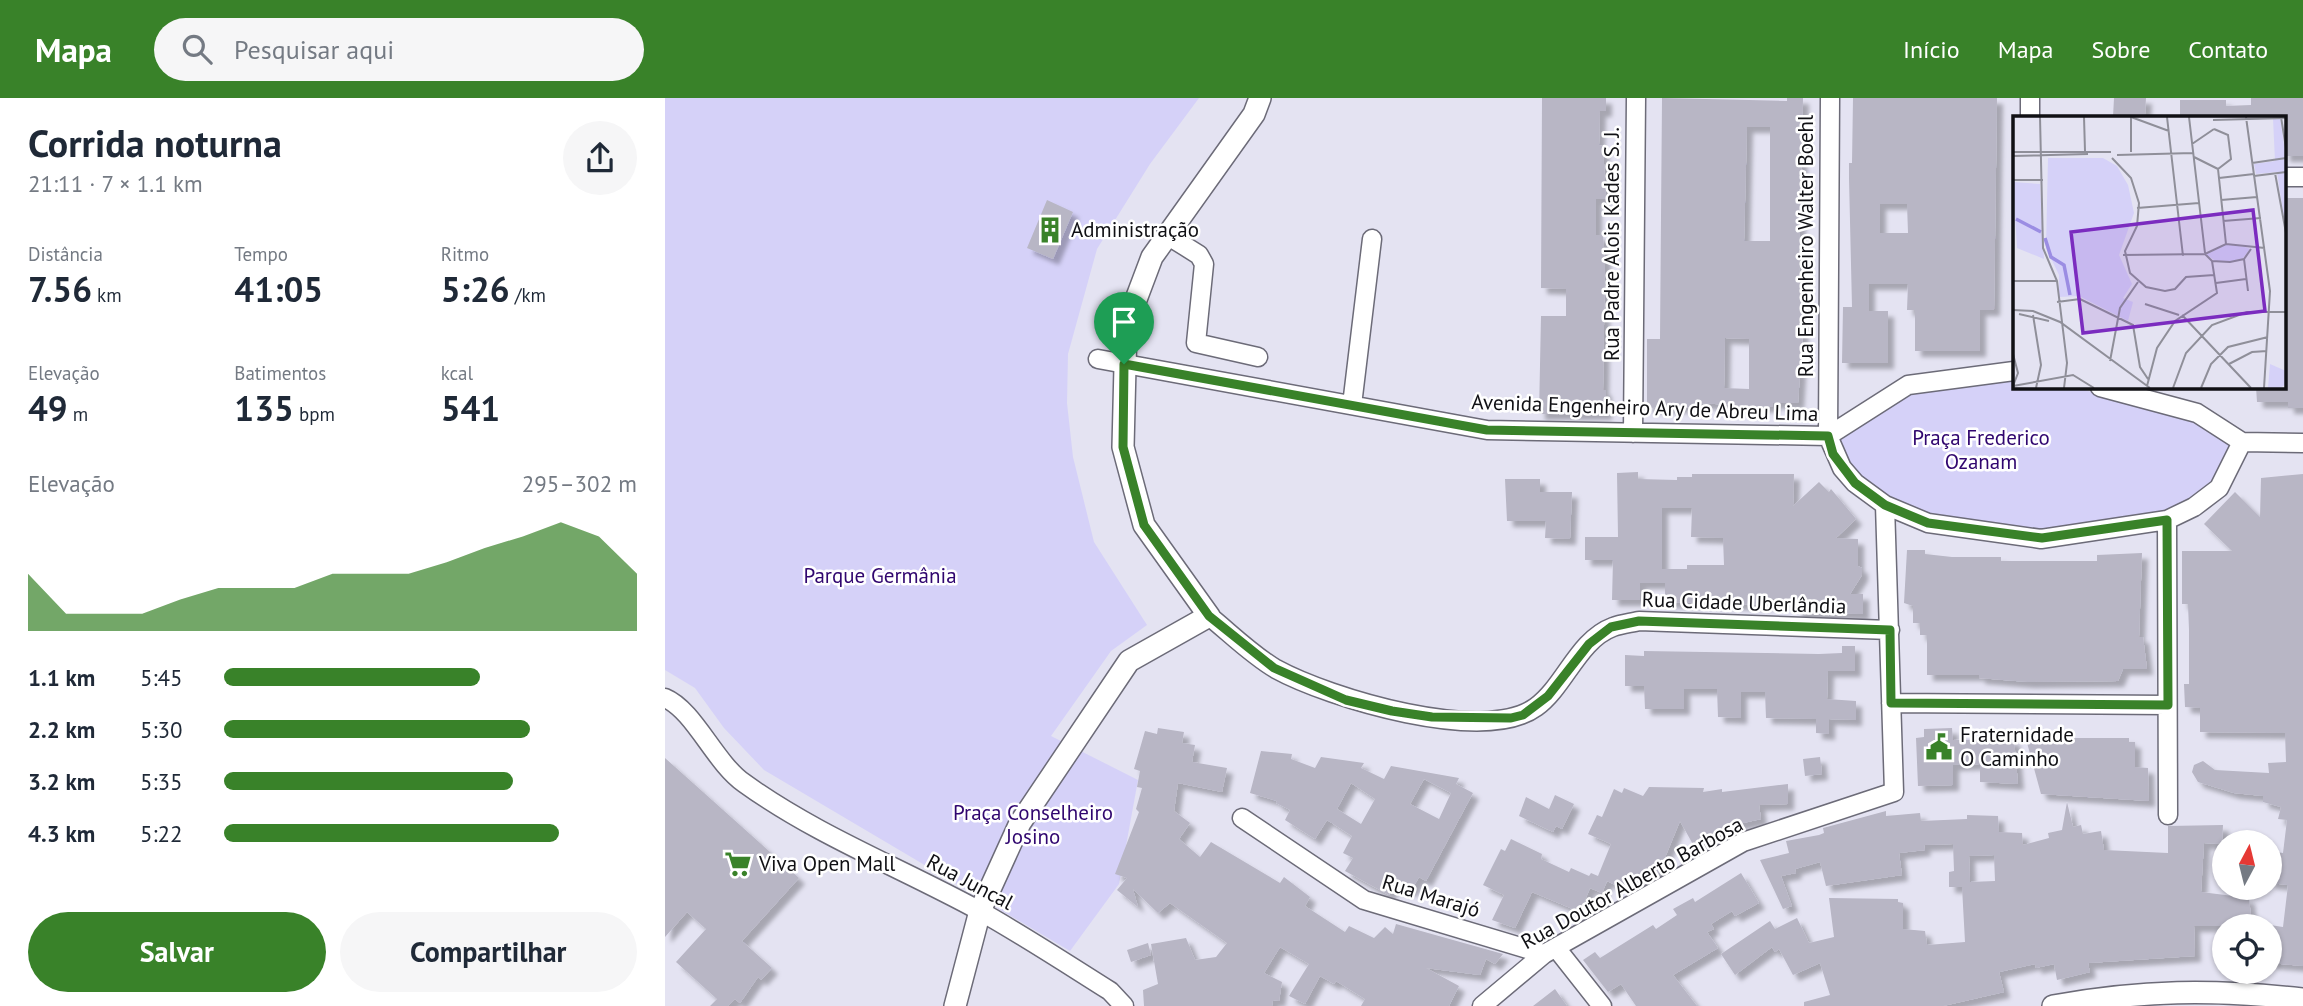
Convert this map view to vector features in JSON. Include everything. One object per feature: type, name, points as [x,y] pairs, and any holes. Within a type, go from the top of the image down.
[{"type":"street","points":[[955,1006],[980,911],[1020,823],[1129,662],[1209,616],[1144,525],[1123,447],[1126,326],[1152,257],[1254,114],[1260,98]]},
{"type":"street","name":"Rua Padre Alois Kades S. J.","points":[[1633,433],[1636,98]]},
{"type":"street","name":"Rua Engenheiro Walter Boehl","points":[[1828,436],[1830,98]]},
{"type":"street","points":[[2030,98],[2030,116]]},
{"type":"street","points":[[2285,177],[2303,177]]},
{"type":"street","points":[[1167,235],[1199,255],[1204,264],[1196,343],[1258,357]]},
{"type":"street","points":[[1352,405],[1372,239]]},
{"type":"street","name":"Avenida Engenheiro Ary de Abreu Lima","points":[[1098,359],[1487,430],[1828,436],[1908,385],[2013,371]]},
{"type":"street","points":[[2104,388],[2197,413],[2242,442],[2303,443]]},
{"type":"street","points":[[1828,436],[1842,468],[1855,483],[1885,505],[1928,523],[2042,538],[2167,520],[2194,507],[2219,488],[2242,442]]},
{"type":"street","points":[[1885,505],[1891,703],[2168,705]]},
{"type":"street","points":[[2167,520],[2168,815]]},
{"type":"street","name":"Rua Cidade Uberlândia","points":[[1209,616],[1274,668],[1346,700],[1392,711],[1468,719],[1523,715],[1548,696],[1589,644],[1611,627],[1639,621],[1890,630]]},
{"type":"street","name":"Rua Juncal","points":[[665,698],[684,711],[708,746],[741,782],[791,814],[980,911],[1110,991],[1124,1006]]},
{"type":"street","name":"Rua Doutor Alberto Barbosa","points":[[1482,1006],[1550,951],[1742,842],[1894,792],[1891,703]]},
{"type":"street","name":"Rua Marajó","points":[[1242,818],[1364,900],[1550,951]]},
{"type":"street","points":[[1550,951],[1602,1006]]},
{"type":"street","points":[[2053,1006],[2137,993],[2235,992],[2303,999]]},
{"type":"green space","name":"Parque Germânia","points":[[665,98],[1199,98],[1150,164],[1097,249],[1068,354],[1067,403],[1073,457],[1094,542],[1147,625],[1111,651],[1051,736],[1138,780],[1119,884],[1070,951],[764,770],[724,728],[695,688],[665,670]]},
{"type":"green space","name":"Praça Frederico Ozanam","points":[[2013,376],[2013,388],[2076,388],[2193,417],[2235,444],[2215,484],[2166,512],[2039,532],[1926,516],[1855,476],[1834,437],[1909,384]]},
{"type":"building","points":[[1542,98],[1606,98],[1606,111],[1600,111],[1599,145],[1603,146],[1606,199],[1596,199],[1596,235],[1603,235],[1605,260],[1603,390],[1606,390],[1606,414],[1539,414],[1541,316],[1566,316],[1566,289],[1541,288]]},
{"type":"building","points":[[1662,98],[1787,101],[1787,98],[1803,98],[1799,266],[1803,329],[1798,403],[1773,403],[1773,407],[1696,403],[1696,407],[1647,408],[1647,339],[1660,339]],"holes":[[[1747,127],[1770,127],[1770,241],[1744,241]],[[1725,338],[1749,339],[1749,389],[1724,388]]]},
{"type":"building","points":[[1853,98],[1997,98],[1994,310],[1980,310],[1980,351],[1915,351],[1915,310],[1907,310],[1908,284],[1869,284],[1869,311],[1888,311],[1888,363],[1842,363],[1843,307],[1852,307],[1849,163],[1852,163]],"holes":[[[1880,204],[1907,204],[1908,233],[1880,233]]]},
{"type":"building","points":[[2114,98],[2146,98],[2145,115],[2113,116]]},
{"type":"building","points":[[2251,98],[2303,98],[2303,156],[2285,156],[2285,116],[2180,116],[2180,100],[2226,100],[2226,106],[2251,105]]},
{"type":"building","points":[[2285,198],[2303,198],[2303,408],[2288,408],[2288,402],[2257,402],[2256,388],[2287,387]]},
{"type":"building","name":"Administração","points":[[1047,200],[1073,212],[1053,259],[1027,248]]},
{"type":"building","points":[[1638,472],[1638,479],[1677,480],[1677,477],[1692,477],[1692,474],[1794,474],[1793,506],[1819,482],[1829,492],[1831,489],[1856,519],[1836,538],[1858,539],[1858,566],[1862,568],[1862,575],[1850,594],[1863,594],[1863,614],[1796,613],[1796,599],[1770,599],[1770,603],[1764,605],[1665,602],[1665,583],[1640,583],[1640,600],[1612,600],[1613,560],[1585,560],[1585,537],[1618,537],[1617,473]],"holes":[[[1662,508],[1692,508],[1691,537],[1723,538],[1724,565],[1687,565],[1687,569],[1662,569]]]},
{"type":"building","points":[[2303,474],[2303,966],[2282,964],[2282,927],[2288,885],[2282,884],[2282,853],[2287,820],[2278,819],[2281,807],[2263,802],[2263,796],[2234,793],[2198,782],[2192,772],[2194,765],[2203,761],[2215,770],[2269,773],[2268,763],[2286,762],[2285,733],[2200,732],[2200,708],[2185,707],[2184,684],[2189,684],[2189,630],[2188,604],[2182,604],[2182,551],[2232,551],[2204,524],[2235,492],[2260,517],[2261,478]]},
{"type":"building","points":[[1505,479],[1540,479],[1540,492],[1572,492],[1570,539],[1545,538],[1546,521],[1507,521]]},
{"type":"building","points":[[1907,550],[1925,550],[1925,554],[1952,557],[2001,557],[2001,561],[2097,561],[2097,555],[2142,553],[2139,637],[2143,637],[2147,669],[2123,669],[2118,681],[2028,682],[1979,678],[1979,675],[1927,675],[1927,635],[1920,635],[1920,623],[1913,623],[1913,606],[1904,603]]},
{"type":"building","points":[[1842,646],[1855,646],[1855,671],[1828,671],[1827,699],[1856,701],[1856,720],[1829,719],[1829,734],[1816,733],[1816,719],[1766,718],[1765,692],[1741,692],[1741,718],[1718,717],[1717,689],[1684,689],[1684,709],[1645,709],[1644,686],[1625,686],[1625,655],[1644,656],[1644,651],[1819,654],[1842,653]]},
{"type":"building","points":[[1158,728],[1184,732],[1182,743],[1195,745],[1192,762],[1227,768],[1222,792],[1178,783],[1174,811],[1190,823],[1179,839],[1200,857],[1211,842],[1280,883],[1284,877],[1310,897],[1305,906],[1345,932],[1349,926],[1374,938],[1385,927],[1393,934],[1396,924],[1503,954],[1495,964],[1486,959],[1480,975],[1426,968],[1459,986],[1449,1006],[1361,1006],[1365,999],[1336,981],[1334,984],[1320,976],[1305,1004],[1289,996],[1309,964],[1280,947],[1264,973],[1282,982],[1279,1001],[1273,1000],[1272,1006],[1144,1006],[1143,990],[1158,984],[1151,944],[1186,938],[1195,960],[1216,957],[1227,943],[1170,903],[1158,913],[1133,889],[1138,907],[1117,890],[1127,878],[1115,874],[1139,812],[1136,809],[1142,788],[1137,787],[1140,771],[1134,769],[1145,731],[1157,734]]},
{"type":"building","points":[[1952,728],[1953,740],[2014,739],[2018,784],[1980,782],[1980,764],[1953,765],[1953,785],[1918,786],[1916,738],[1924,737],[1924,729]]},
{"type":"building","points":[[2129,738],[2129,742],[2135,742],[2135,767],[2148,768],[2149,801],[2041,794],[2026,739]]},
{"type":"building","points":[[1261,751],[1292,754],[1291,759],[1315,768],[1321,757],[1364,763],[1361,768],[1384,779],[1391,766],[1459,778],[1456,784],[1473,793],[1426,881],[1419,877],[1411,891],[1393,887],[1389,895],[1345,871],[1353,858],[1343,853],[1352,836],[1327,820],[1315,839],[1285,820],[1290,810],[1276,803],[1277,801],[1250,793]],"holes":[[[1424,779],[1451,793],[1439,819],[1410,804]],[[1351,783],[1375,799],[1361,824],[1337,809]]]},
{"type":"building","points":[[1820,757],[1822,774],[1805,776],[1803,759]]},
{"type":"building","name":"Viva Open Mall","points":[[665,758],[799,878],[742,941],[772,968],[761,980],[758,977],[740,1003],[735,999],[728,1006],[710,1006],[717,999],[676,962],[706,929],[687,912],[665,937]]},
{"type":"building","points":[[1788,784],[1788,804],[1759,805],[1761,819],[1725,827],[1727,831],[1695,848],[1680,821],[1657,877],[1635,889],[1616,881],[1615,885],[1607,881],[1602,893],[1590,888],[1580,912],[1532,892],[1515,928],[1492,920],[1504,895],[1483,885],[1501,849],[1505,851],[1511,839],[1542,854],[1541,859],[1569,872],[1571,868],[1589,876],[1591,873],[1598,876],[1611,844],[1588,834],[1597,815],[1602,817],[1614,789],[1622,793],[1624,788],[1643,796],[1649,787],[1704,788],[1703,792],[1722,789],[1722,792]]},
{"type":"building","points":[[1555,795],[1574,804],[1562,829],[1556,826],[1553,832],[1519,816],[1526,797],[1549,809]]},
{"type":"building","points":[[2067,802],[2073,827],[2081,825],[2083,834],[2101,831],[2104,850],[2168,853],[2168,826],[2223,825],[2223,830],[2212,830],[2212,843],[2204,843],[2201,892],[2212,893],[2212,900],[2249,900],[2251,914],[2212,914],[2212,926],[2194,926],[2195,956],[2088,963],[2090,972],[2057,980],[2054,964],[2036,968],[2035,964],[1999,972],[2004,992],[1943,1006],[1804,1006],[1804,1002],[1830,995],[1820,963],[1793,975],[1779,949],[1775,952],[1772,947],[1735,975],[1721,954],[1770,921],[1775,929],[1797,918],[1809,943],[1834,937],[1829,898],[1898,899],[1898,902],[1903,903],[1903,929],[1925,931],[1927,945],[1965,942],[1962,887],[1949,887],[1949,872],[1954,871],[1953,844],[1924,845],[1925,850],[1899,853],[1902,875],[1826,886],[1820,862],[1795,869],[1796,873],[1781,876],[1792,906],[1783,909],[1760,860],[1789,853],[1786,841],[1819,835],[1824,833],[1823,828],[1886,811],[1886,816],[1920,813],[1921,821],[1967,819],[1967,815],[1998,816],[1999,832],[2022,833],[2023,845],[2049,838],[2048,833],[2062,830]],"holes":[[[1994,855],[1995,881],[1970,882],[1969,856]]]},
{"type":"building","points":[[1741,873],[1759,903],[1735,916],[1732,911],[1711,924],[1714,929],[1707,932],[1718,948],[1673,975],[1697,1006],[1636,1006],[1621,984],[1608,992],[1583,960],[1595,952],[1600,958],[1653,925],[1656,929],[1677,915],[1673,909],[1693,898],[1695,902]]},
{"type":"building","points":[[1148,943],[1151,955],[1131,962],[1127,950]]},
{"type":"building","points":[[1555,989],[1567,1006],[1533,1006]]},
{"type":"place","name":"Administração","points":[[1050,230]]},
{"type":"place","name":"Fraternidade O Caminho","points":[[1939,747]]},
{"type":"place","name":"Viva Open Mall","points":[[738,864]]},
{"type":"route","points":[[1124,364],[1487,430],[1828,436],[1833,454],[1855,483],[1885,505],[1928,523],[2042,538],[2167,520],[2168,705],[1891,703],[1890,630],[1639,621],[1611,627],[1589,644],[1548,696],[1523,715],[1495,719],[1432,717],[1346,700],[1274,668],[1209,616],[1144,525],[1123,447],[1124,364]]},
{"type":"park label","name":"Praça Conselheiro Josino","points":[[1033,825]]}]
